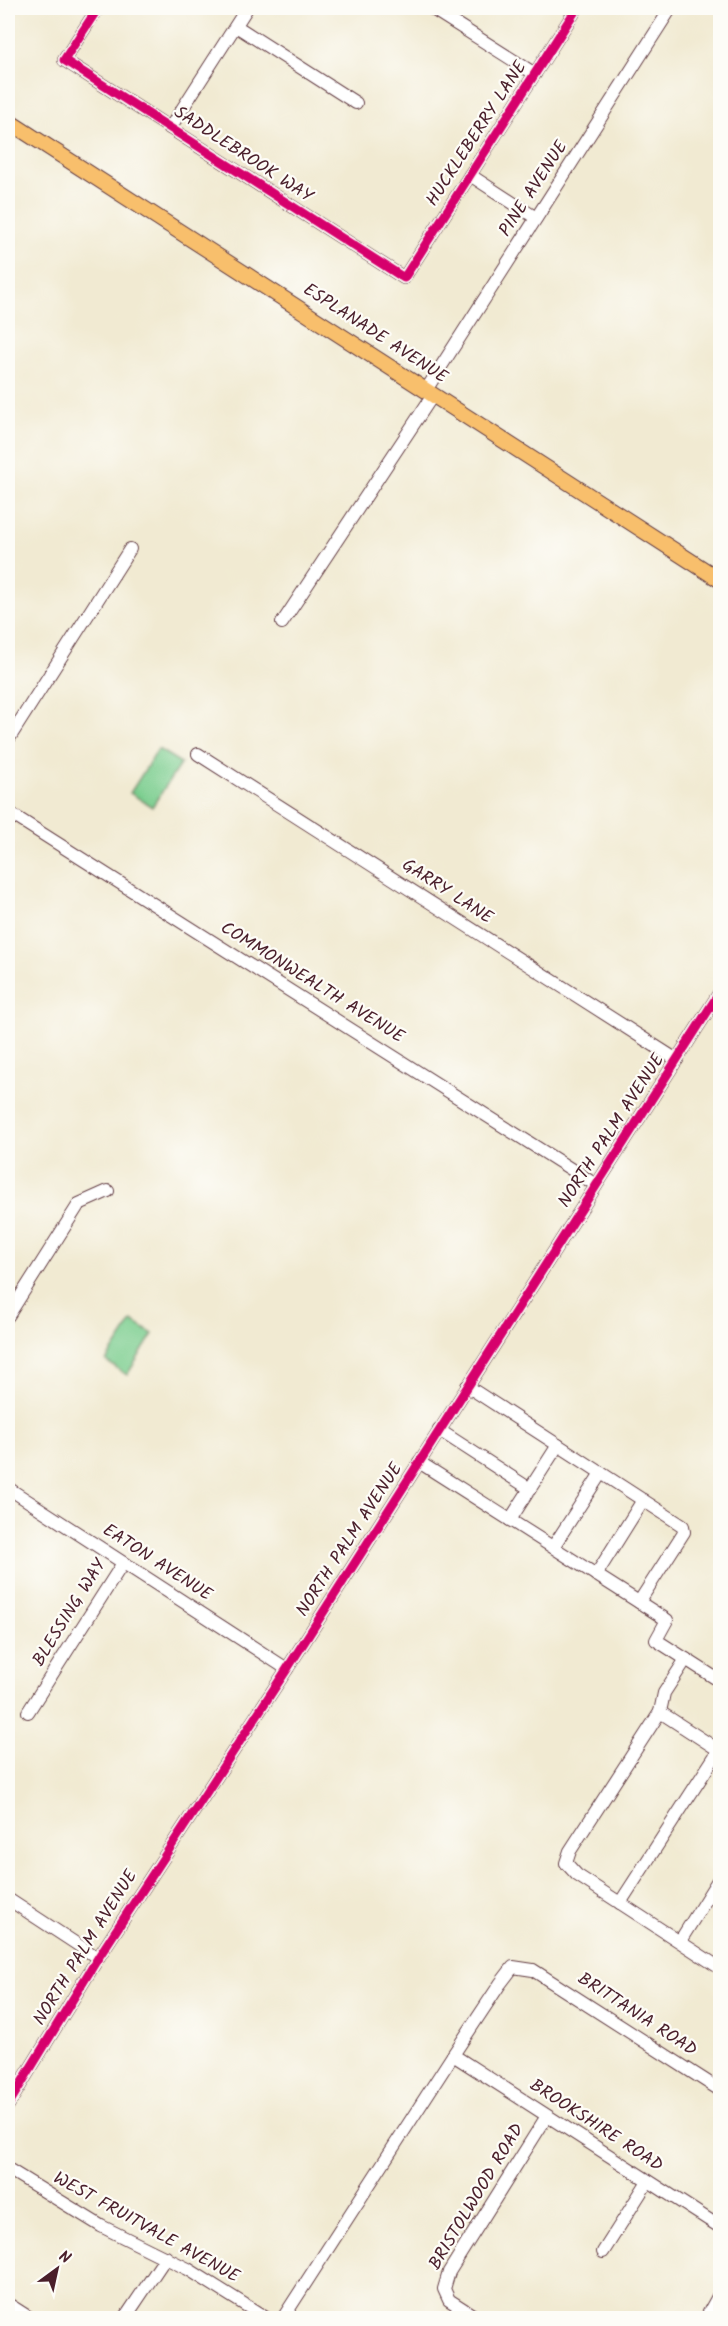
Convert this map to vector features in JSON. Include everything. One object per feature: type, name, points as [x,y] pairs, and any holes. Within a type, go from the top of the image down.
[{"type":"main road","name":"ESPLANADE AVENUE","points":[[8,121],[720,580]]},
{"type":"street","name":"SADDLEBROOK WAY","points":[[98,8],[64,60],[404,278]]},
{"type":"street","points":[[170,128],[247,8]]},
{"type":"street","points":[[431,8],[535,74]]},
{"type":"street","name":"HUCKLEBERRY LANE","points":[[404,278],[577,8]]},
{"type":"street","name":"PINE AVENUE","points":[[282,623],[429,392],[536,218],[671,8]]},
{"type":"street","points":[[236,26],[356,103]]},
{"type":"street","points":[[470,175],[536,218]]},
{"type":"street","points":[[8,740],[130,549]]},
{"type":"street","name":"GARRY LANE","points":[[198,754],[677,1060]]},
{"type":"street","name":"COMMONWEALTH AVENUE","points":[[8,812],[596,1185]]},
{"type":"street","name":"NORTH PALM AVENUE","points":[[8,2105],[98,1958],[287,1669],[720,992]]},
{"type":"street","points":[[8,1316],[79,1204],[108,1191]]},
{"type":"street","points":[[468,1386],[683,1526],[684,1532],[639,1602]]},
{"type":"street","points":[[439,1430],[530,1489]]},
{"type":"street","points":[[510,1520],[558,1445]]},
{"type":"street","points":[[419,1462],[667,1620],[656,1640],[720,1681]]},
{"type":"street","points":[[553,1548],[601,1473]]},
{"type":"street","name":"EATON AVENUE","points":[[8,1488],[287,1669]]},
{"type":"street","points":[[596,1575],[643,1500]]},
{"type":"street","name":"BLESSING WAY","points":[[28,1712],[123,1563]]},
{"type":"street","points":[[686,1659],[664,1693],[660,1712],[570,1851],[566,1863],[577,1875],[720,1968]]},
{"type":"street","points":[[620,1903],[719,1750],[660,1712]]},
{"type":"street","points":[[680,1941],[720,1877]]},
{"type":"street","points":[[8,1899],[98,1958]]},
{"type":"street","name":"BRITTANIA ROAD","points":[[453,2055],[513,1967],[534,1970],[720,2090]]},
{"type":"street","points":[[283,2319],[453,2055]]},
{"type":"street","name":"BROOKSHIRE ROAD","points":[[453,2055],[720,2227]]},
{"type":"street","name":"BRISTOLWOOD ROAD","points":[[477,2319],[449,2300],[444,2289],[448,2272],[547,2116]]},
{"type":"street","name":"WEST FRUITVALE AVENUE","points":[[8,2169],[101,2226],[188,2268],[266,2319]]},
{"type":"street","points":[[603,2252],[648,2181]]},
{"type":"street","points":[[125,2319],[166,2257]]},
{"type":"street","points":[[706,2318],[720,2293]]},
{"type":"street","points":[[8,2304],[30,2319]]},
{"type":"green space","points":[[158,749],[181,763],[152,807],[130,793]]},
{"type":"green space","points":[[132,1321],[153,1334],[127,1375],[106,1361]]},
{"type":"cycle path","points":[[98,8],[64,60],[404,278],[577,8]]},
{"type":"cycle path","points":[[8,2105],[98,1958],[287,1669],[720,992]]}]
